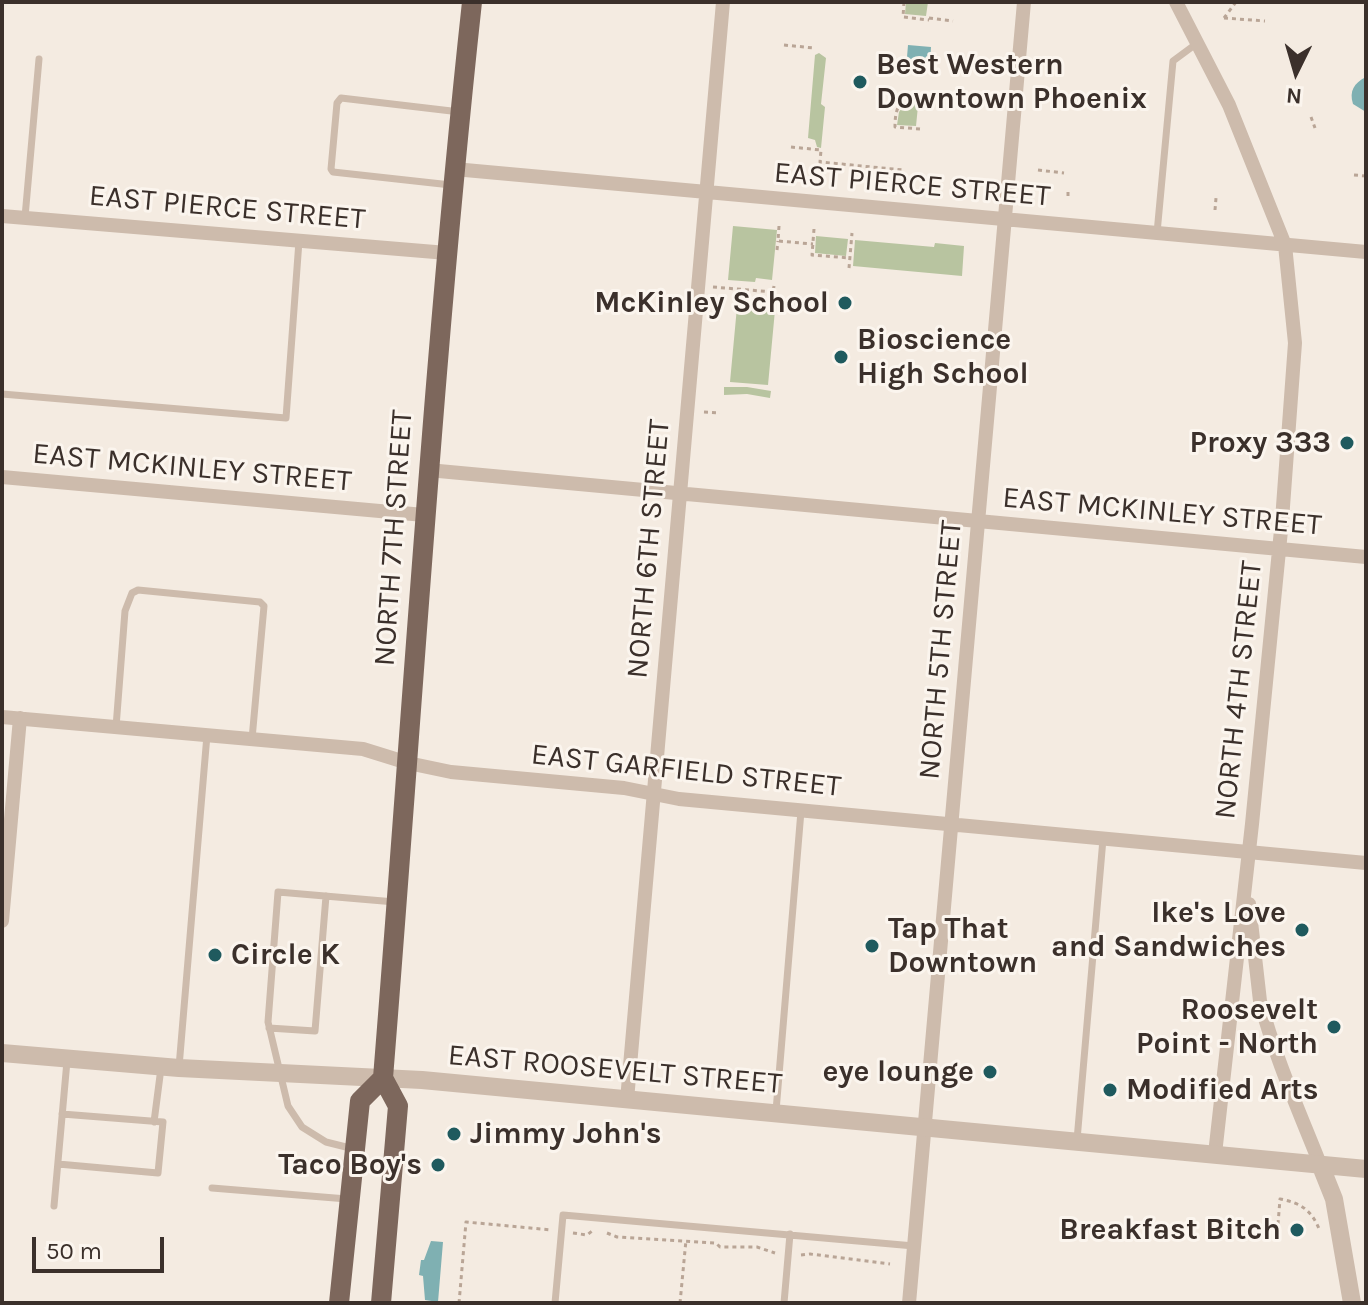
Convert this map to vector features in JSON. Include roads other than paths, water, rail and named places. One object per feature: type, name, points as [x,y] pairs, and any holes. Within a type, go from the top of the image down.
[{"type":"main road","name":"NORTH 7TH STREET","points":[[381,1303],[398,1106],[383,1078],[424,515],[472,2]]},
{"type":"main road","points":[[339,1303],[360,1101],[383,1078]]},
{"type":"street","name":"NORTH 6TH STREET","points":[[627,1100],[723,2]]},
{"type":"street","name":"NORTH 5TH STREET","points":[[909,1303],[1024,2]]},
{"type":"street","name":"NORTH 4TH STREET","points":[[1176,2],[1229,105],[1285,245],[1295,343],[1279,549],[1215,1154]]},
{"type":"street","name":"EAST PIERCE STREET","points":[[454,177],[707,192],[1366,252]]},
{"type":"street","name":"EAST PIERCE STREET","points":[[2,216],[447,253]]},
{"type":"street","name":"EAST MCKINLEY STREET","points":[[428,470],[1366,557]]},
{"type":"street","name":"EAST MCKINLEY STREET","points":[[2,477],[424,515]]},
{"type":"street","name":"EAST GARFIELD STREET","points":[[2,717],[363,749],[451,772],[624,788],[679,799],[1366,863]]},
{"type":"street","points":[[2,921],[20,718]]},
{"type":"street","name":"NORTH 4TH STREET","points":[[1246,880],[1260,1001],[1271,1040],[1320,1164]]},
{"type":"street","name":"EAST ROOSEVELT STREET","points":[[2,1053],[170,1068],[422,1080],[1366,1169]]},
{"type":"street","points":[[1320,1164],[1334,1199],[1352,1303]]},
{"type":"lane","points":[[1157,233],[1173,61],[1196,44]]},
{"type":"lane","points":[[25,217],[39,59]]},
{"type":"lane","points":[[454,177],[333,172],[337,103],[341,98],[460,112]]},
{"type":"lane","points":[[2,394],[286,418],[299,240]]},
{"type":"lane","points":[[116,727],[125,611],[132,593],[138,590],[260,602],[264,606],[252,739]]},
{"type":"lane","points":[[154,1122],[170,1068],[207,735]]},
{"type":"lane","points":[[776,1113],[801,811]]},
{"type":"lane","points":[[1077,1140],[1103,839]]},
{"type":"lane","points":[[355,1149],[326,1142],[302,1127],[288,1106],[277,1071],[269,1028],[278,892],[397,902]]},
{"type":"lane","points":[[269,1028],[315,1031],[326,896]]},
{"type":"lane","points":[[54,1206],[67,1059]]},
{"type":"lane","points":[[58,1164],[158,1173],[163,1122],[62,1114]]},
{"type":"lane","points":[[212,1188],[350,1199]]},
{"type":"lane","points":[[555,1303],[563,1215],[914,1246]]},
{"type":"lane","points":[[784,1303],[790,1234]]},
{"type":"water","points":[[908,45],[931,47],[930,63],[920,63],[919,70],[906,69]]},
{"type":"water","points":[[1366,77],[1366,112],[1353,104],[1352,91]]},
{"type":"water","points":[[431,1241],[443,1242],[438,1302],[425,1300],[423,1276],[419,1275],[421,1260],[424,1260]]},
{"type":"place","name":"Best Western Downtown Phoenix","points":[[860,82]]},
{"type":"place","name":"McKinley School","points":[[845,303]]},
{"type":"place","name":"Bioscience High School","points":[[841,357]]},
{"type":"place","name":"Proxy 333","points":[[1347,443]]},
{"type":"place","name":"Ike's Love and Sandwiches","points":[[1302,930]]},
{"type":"place","name":"Tap That Downtown","points":[[872,946]]},
{"type":"place","name":"Circle K","points":[[215,955]]},
{"type":"place","name":"Roosevelt Point - North","points":[[1334,1027]]},
{"type":"place","name":"eye lounge","points":[[990,1072]]},
{"type":"place","name":"Modified Arts","points":[[1110,1090]]},
{"type":"place","name":"Jimmy John's","points":[[454,1134]]},
{"type":"place","name":"Taco Boy's","points":[[438,1165]]},
{"type":"place","name":"Breakfast Bitch","points":[[1297,1230]]}]
